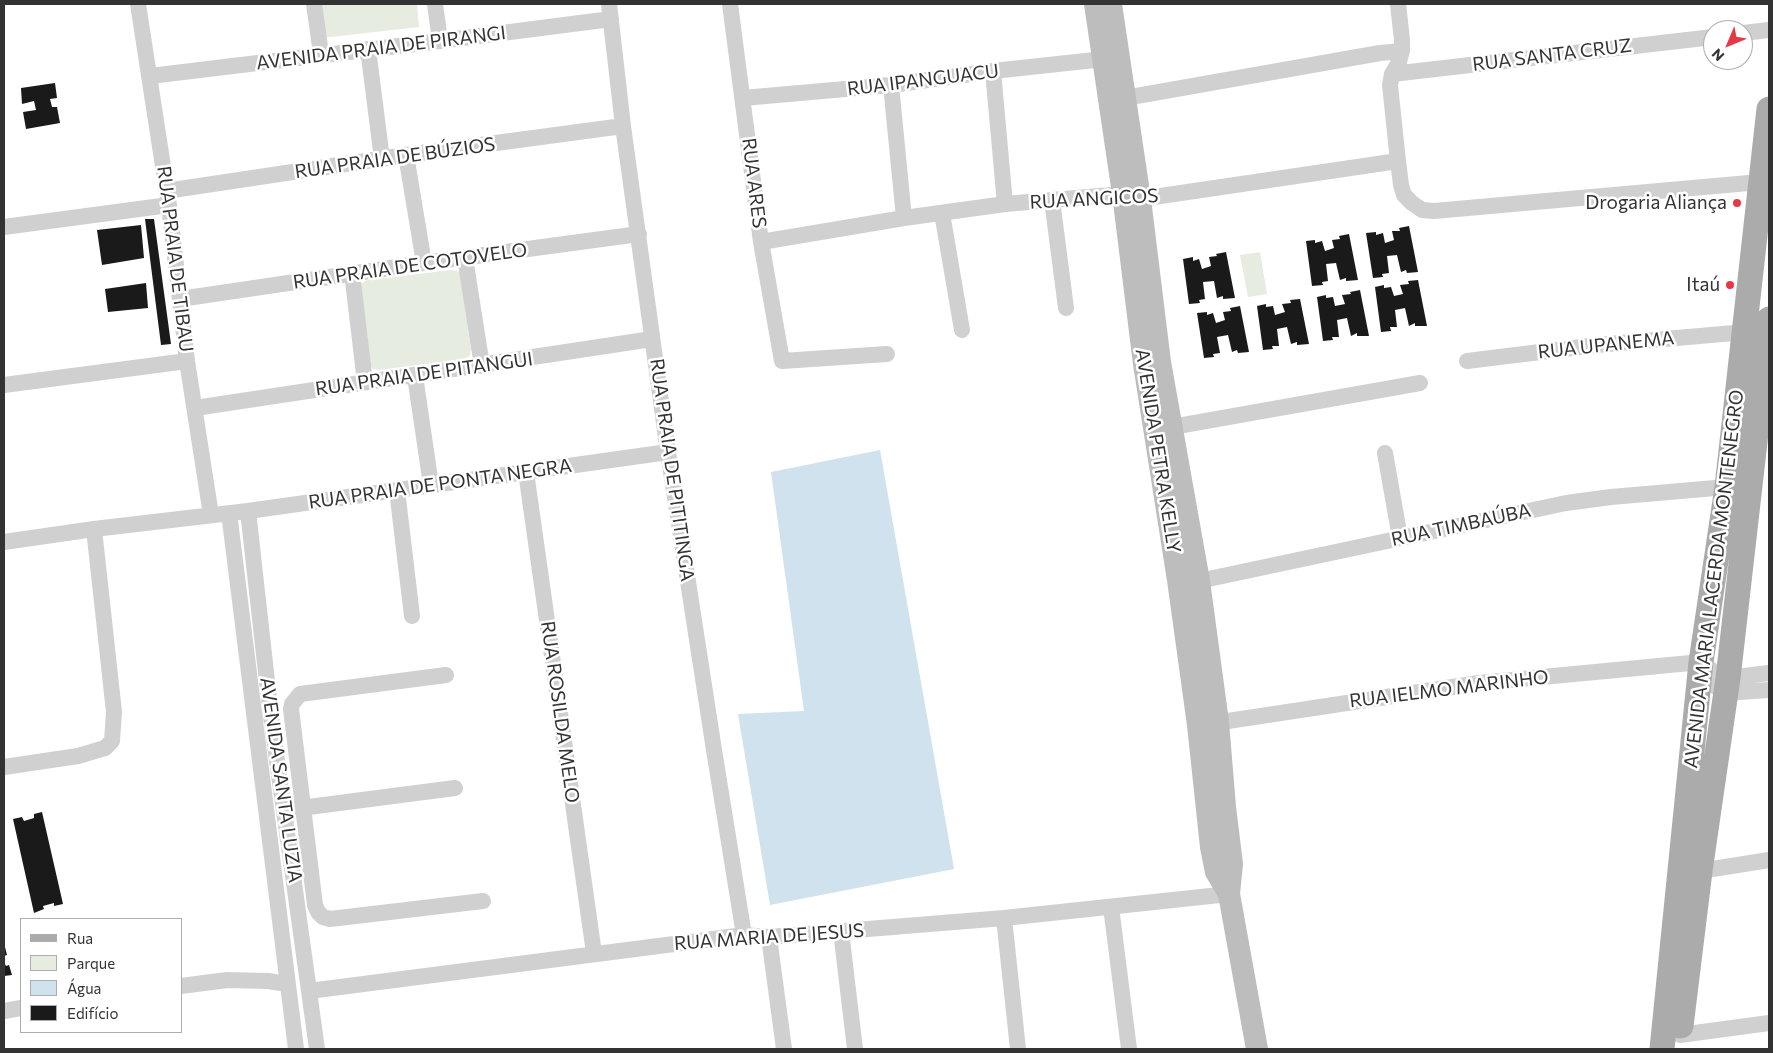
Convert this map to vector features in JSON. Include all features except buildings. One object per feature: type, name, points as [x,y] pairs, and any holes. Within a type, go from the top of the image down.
[{"type":"main road","name":"AVENIDA MARIA LACERDA MONTENEGRO","points":[[1673,1044],[1700,669],[1727,487],[1769,109]]},
{"type":"main road","name":"AVENIDA MARIA LACERDA MONTENEGRO","points":[[1681,946],[1700,871],[1726,685],[1769,319]]},
{"type":"street","name":"RUA PRAIA DE TIBAU","points":[[138,4],[168,198],[194,408],[211,515]]},
{"type":"street","points":[[314,4],[321,54]]},
{"type":"street","points":[[435,4],[440,41]]},
{"type":"street","name":"RUA ARES","points":[[730,4],[761,242],[782,362],[887,354]]},
{"type":"street","name":"AVENIDA PETRA KELLY","points":[[1095,4],[1104,60],[1132,196],[1198,581],[1208,724]]},
{"type":"street","name":"AVENIDA PETRA KELLY","points":[[1111,4],[1125,98],[1144,364],[1178,580],[1225,807],[1232,864],[1230,894],[1257,1049]]},
{"type":"street","points":[[1398,4],[1402,51],[1392,74],[1390,85],[1398,161],[1404,195],[1422,210],[1434,211],[1760,182]]},
{"type":"street","name":"AVENIDA PRAIA DE PIRANGI","points":[[150,76],[440,41],[610,11]]},
{"type":"street","name":"RUA PRAIA DE PITITINGA","points":[[610,11],[623,126],[668,452],[744,935]]},
{"type":"street","points":[[1753,32],[1769,30]]},
{"type":"street","name":"RUA SANTA CRUZ","points":[[1392,74],[1703,38]]},
{"type":"street","points":[[368,49],[382,159]]},
{"type":"street","points":[[1125,98],[1380,53],[1402,51]]},
{"type":"street","name":"RUA IPANGUACU","points":[[743,98],[891,85],[993,71],[1104,60]]},
{"type":"street","points":[[993,71],[1005,204]]},
{"type":"street","points":[[891,85],[904,218]]},
{"type":"street","name":"RUA PRAIA DE BÚZIOS","points":[[4,227],[406,155],[623,126]]},
{"type":"street","points":[[406,155],[424,263]]},
{"type":"street","name":"RUA ANGICOS","points":[[761,242],[942,212],[1052,200],[1132,196],[1398,161]]},
{"type":"street","points":[[1052,200],[1066,308]]},
{"type":"street","points":[[942,212],[962,330]]},
{"type":"street","name":"RUA PRAIA DE COTOVELO","points":[[180,299],[352,273],[639,234]]},
{"type":"street","points":[[465,258],[482,366]]},
{"type":"street","points":[[352,273],[365,382]]},
{"type":"street","name":"RUA UPANEMA","points":[[1467,361],[1597,345],[1745,332]]},
{"type":"street","name":"RUA PRAIA DE PITANGUI","points":[[194,408],[652,339]]},
{"type":"street","points":[[4,385],[188,361]]},
{"type":"street","points":[[415,376],[431,485]]},
{"type":"street","points":[[1172,427],[1420,383]]},
{"type":"street","name":"RUA PRAIA DE PONTA NEGRA","points":[[4,542],[94,529],[248,511],[668,452]]},
{"type":"street","points":[[1385,454],[1400,538]]},
{"type":"street","name":"RUA ROSILDA MELO","points":[[526,472],[594,953]]},
{"type":"street","name":"RUA TIMBAÚBA","points":[[1198,581],[1566,503],[1611,497],[1727,487]]},
{"type":"street","points":[[397,490],[412,616]]},
{"type":"street","name":"AVENIDA SANTA LUZIA","points":[[248,511],[271,717],[317,1049]]},
{"type":"street","name":"AVENIDA SANTA LUZIA","points":[[229,513],[296,1049]]},
{"type":"street","points":[[4,767],[78,756],[105,748],[112,741],[114,727],[94,529]]},
{"type":"street","points":[[1700,669],[1714,672],[1726,685],[1769,690]]},
{"type":"street","name":"RUA IELMO MARINHO","points":[[1208,724],[1479,682],[1700,669]]},
{"type":"street","points":[[1726,685],[1769,673]]},
{"type":"street","points":[[446,675],[300,694],[295,699],[291,709],[315,904],[318,912],[323,917],[330,919],[483,901]]},
{"type":"street","points":[[284,810],[455,788]]},
{"type":"street","points":[[1700,871],[1769,860]]},
{"type":"street","name":"RUA MARIA DE JESUS","points":[[309,991],[744,935],[769,937],[1004,918],[1230,894]]},
{"type":"street","points":[[1112,907],[1129,1049]]},
{"type":"street","points":[[1004,918],[1018,1049]]},
{"type":"street","points":[[841,931],[855,1049]]},
{"type":"street","points":[[769,937],[784,1049]]},
{"type":"street","points":[[182,986],[241,980],[287,984]]},
{"type":"street","points":[[4,1011],[20,1008]]},
{"type":"street","points":[[1673,1044],[1769,1023]]},
{"type":"green space","points":[[319,4],[417,4],[419,27],[322,38]]},
{"type":"green space","points":[[1260,252],[1267,294],[1248,297],[1240,255]]},
{"type":"green space","points":[[452,270],[458,271],[460,274],[471,350],[470,356],[464,359],[379,370],[373,369],[371,366],[361,284],[367,280]]},
{"type":"water","points":[[880,450],[954,869],[770,905],[738,714],[804,711],[771,472]]},
{"type":"place","name":"Drogaria Aliança","points":[[1737,203]]},
{"type":"place","name":"Itaú","points":[[1730,285]]}]
